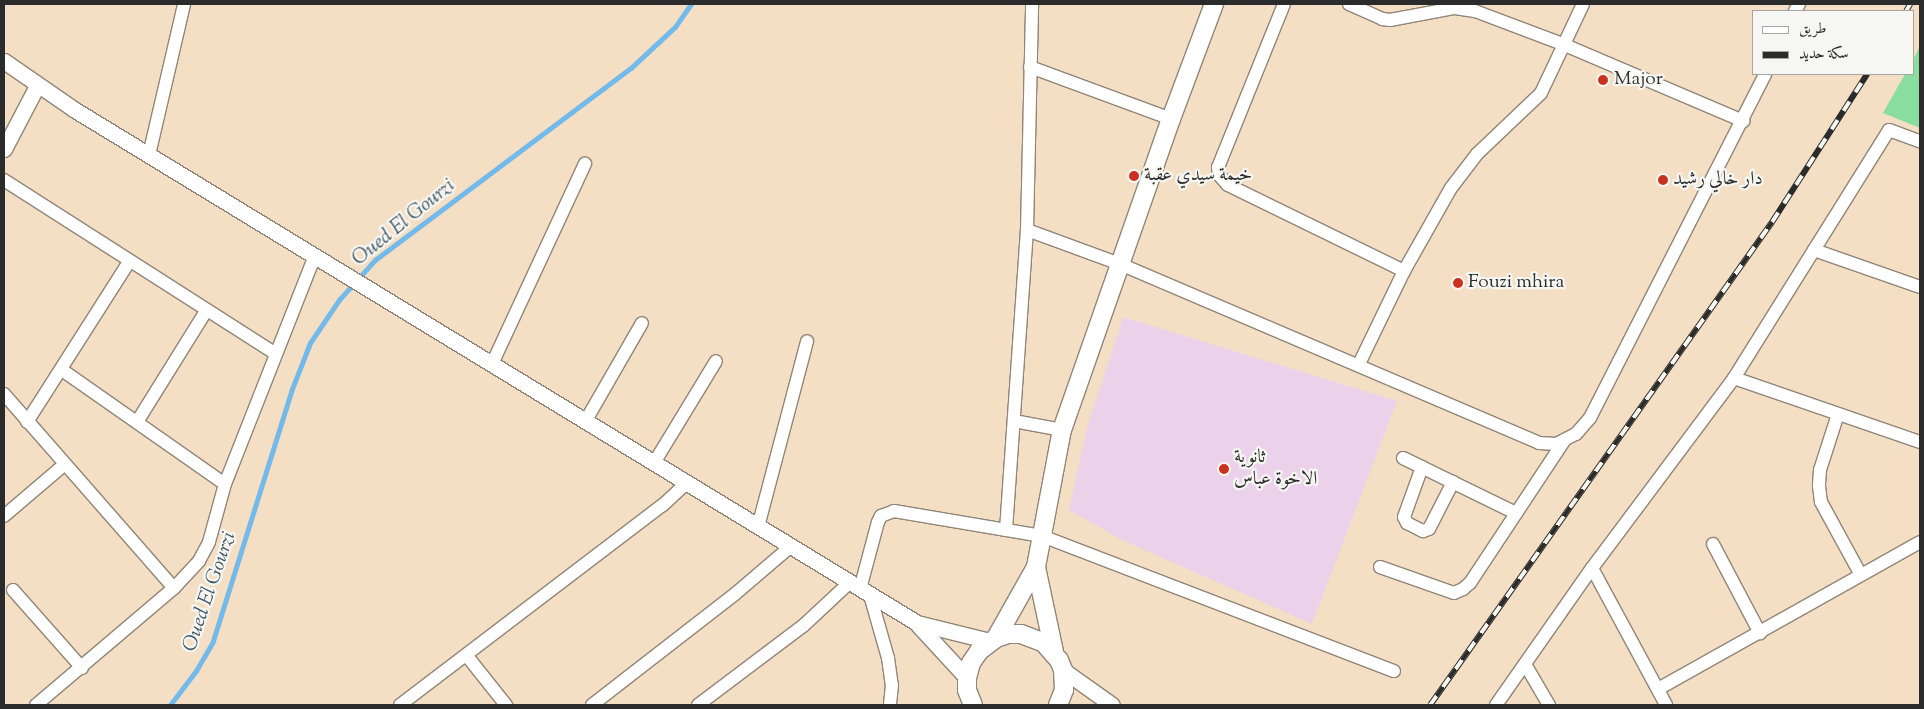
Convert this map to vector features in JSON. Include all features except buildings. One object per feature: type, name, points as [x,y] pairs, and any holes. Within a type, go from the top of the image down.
[{"type":"main road","points":[[970,704],[967,678],[971,663],[979,651],[993,639],[1036,567],[1062,430],[1171,119],[1214,4]]},
{"type":"main road","points":[[1036,567],[1054,652],[1063,670],[1064,690],[1058,705]]},
{"type":"main road","points":[[993,639],[1008,634],[1033,637],[1054,652]]},
{"type":"street","points":[[149,155],[184,4]]},
{"type":"street","points":[[1006,530],[1027,230],[1032,4]]},
{"type":"street","points":[[1284,4],[1218,167],[1219,175],[1228,185],[1404,271]]},
{"type":"street","points":[[1349,4],[1382,20],[1455,8],[1475,11],[1565,45],[1743,120]]},
{"type":"street","points":[[1358,364],[1404,271],[1451,188],[1477,154],[1536,99],[1545,88],[1583,4]]},
{"type":"street","points":[[4,61],[37,86],[917,624],[967,678]]},
{"type":"street","points":[[1030,67],[1171,119]]},
{"type":"street","points":[[1027,230],[1120,264],[1358,364],[1539,443],[1556,444],[1576,434],[1590,418],[1765,75]]},
{"type":"street","points":[[4,149],[37,86]]},
{"type":"street","points":[[1496,705],[1592,568],[1734,378],[1889,130],[1920,142]]},
{"type":"street","points":[[492,364],[585,164]]},
{"type":"street","points":[[4,180],[129,262],[275,353]]},
{"type":"street","points":[[1814,250],[1920,287]]},
{"type":"street","points":[[36,705],[82,668],[192,571],[209,542],[225,484],[275,353],[315,256]]},
{"type":"street","points":[[27,422],[62,370],[129,262]]},
{"type":"street","points":[[138,422],[206,311]]},
{"type":"street","points":[[585,422],[642,324]]},
{"type":"street","points":[[758,527],[807,341]]},
{"type":"street","points":[[654,463],[716,361]]},
{"type":"street","points":[[62,370],[225,484]]},
{"type":"street","points":[[1734,378],[1920,442]]},
{"type":"street","points":[[4,394],[64,465],[174,588]]},
{"type":"street","points":[[1838,414],[1820,470],[1821,502],[1861,575]]},
{"type":"street","points":[[1014,421],[1062,430]]},
{"type":"street","points":[[1380,567],[1454,593],[1470,584],[1564,441]]},
{"type":"street","points":[[1403,458],[1516,513]]},
{"type":"street","points":[[4,516],[64,465]]},
{"type":"street","points":[[1422,467],[1404,517],[1407,523],[1423,531],[1429,529],[1452,482]]},
{"type":"street","points":[[400,705],[467,656],[663,505],[687,482]]},
{"type":"street","points":[[890,705],[892,685],[888,658],[860,589],[878,522],[881,516],[894,511],[1042,536],[1394,671]]},
{"type":"street","points":[[1658,689],[1920,542]]},
{"type":"street","points":[[1713,544],[1760,632]]},
{"type":"street","points":[[592,705],[735,594],[790,547]]},
{"type":"street","points":[[1592,568],[1666,705]]},
{"type":"street","points":[[698,705],[803,626],[860,589]]},
{"type":"street","points":[[14,590],[82,668]]},
{"type":"street","points":[[917,624],[993,639]]},
{"type":"street","points":[[467,656],[506,705]]},
{"type":"street","points":[[1526,664],[1549,705]]},
{"type":"street","points":[[1063,670],[1112,705]]},
{"type":"shaded area","name":"ثانوية الاخوة عباس","points":[[1123,317],[1397,401],[1312,624],[1122,540],[1069,510],[1087,428]]},
{"type":"green space","points":[[1920,46],[1920,128],[1883,113],[1904,75],[1914,75],[1914,58]]},
{"type":"waterway","name":"Oued El Gourzi","points":[[170,705],[196,671],[213,641],[292,389],[310,343],[339,300],[375,260],[631,68],[675,27],[691,4]]},
{"type":"railway","points":[[1907,10],[1910,4]]},
{"type":"railway","points":[[1430,705],[1772,222],[1866,75]]},
{"type":"place","name":"Major","points":[[1603,80]]},
{"type":"place","name":"خيمة سيدي عقبة","points":[[1134,176]]},
{"type":"place","name":"دار خالي رشيد","points":[[1663,180]]},
{"type":"place","name":"Fouzi mhira","points":[[1458,283]]},
{"type":"place","name":"ثانوية الاخوة عباس","points":[[1224,469]]}]
